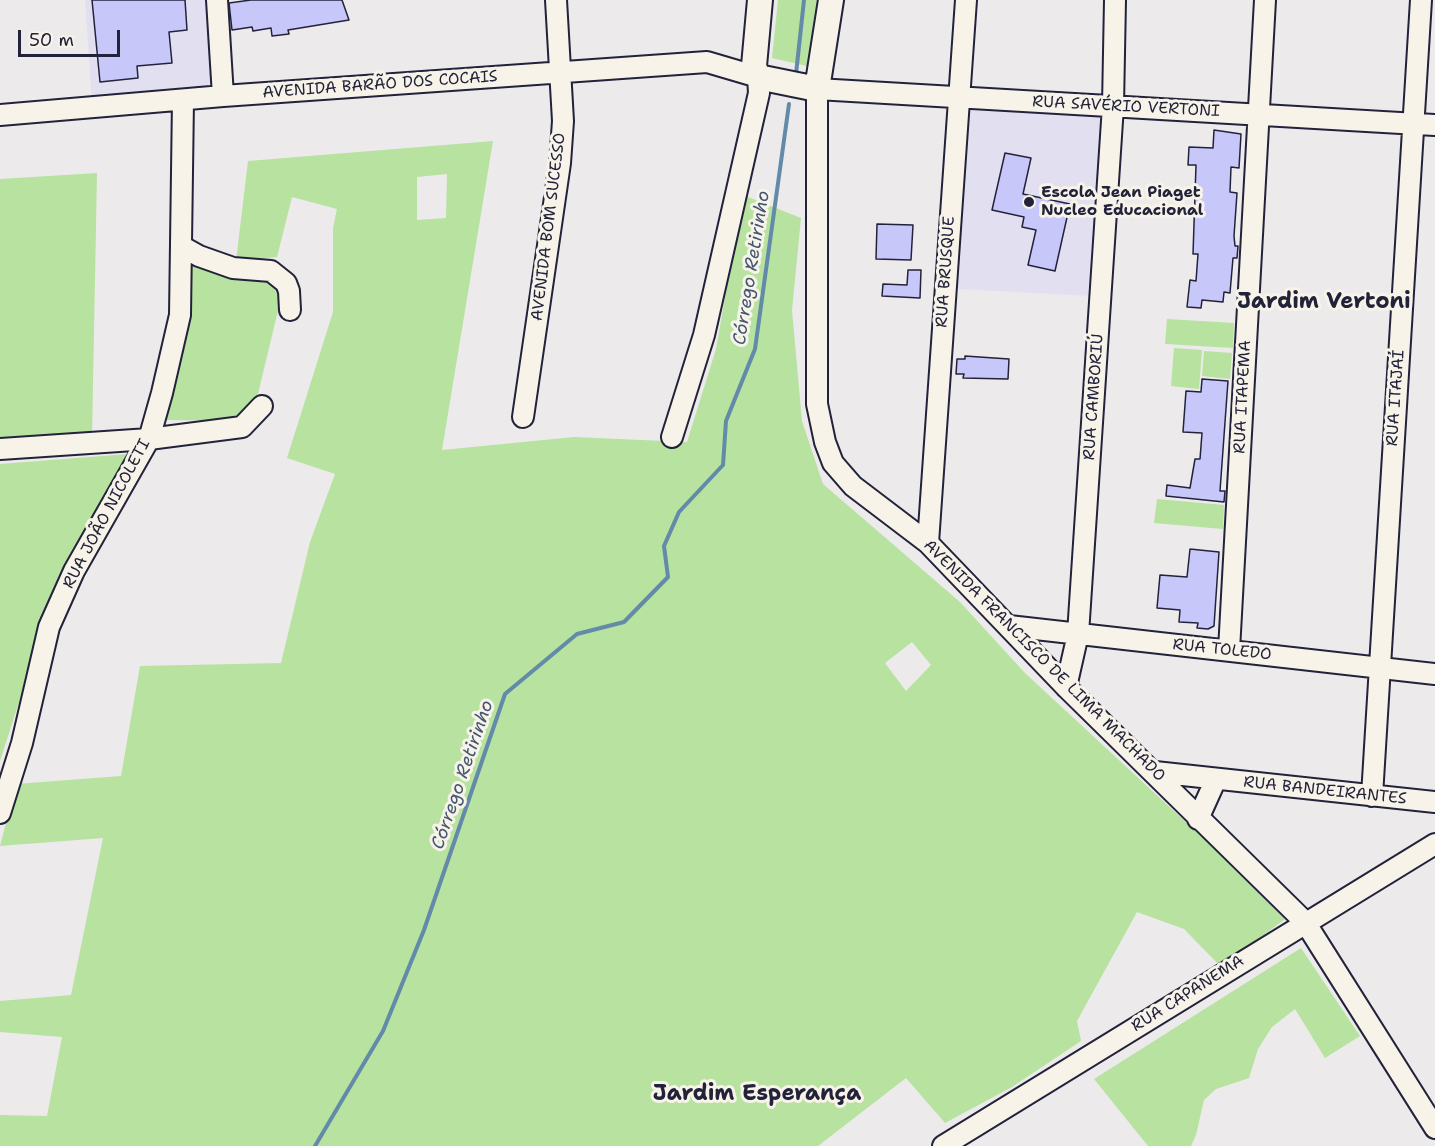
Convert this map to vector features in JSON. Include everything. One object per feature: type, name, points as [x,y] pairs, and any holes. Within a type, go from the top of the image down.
[{"type":"main road","points":[[760,0],[754,66],[758,77],[817,89]]},
{"type":"main road","name":"AVENIDA FRANCISCO DE LIMA MACHADO","points":[[817,89],[831,0]]},
{"type":"street","points":[[217,0],[223,96]]},
{"type":"street","name":"AVENIDA BOM SUCESSO","points":[[523,417],[560,162],[563,121],[556,0]]},
{"type":"street","name":"RUA BRUSQUE","points":[[928,543],[957,97],[966,0]]},
{"type":"street","name":"RUA CAMBORIÚ","points":[[1066,687],[1078,634],[1113,106],[1115,0]]},
{"type":"street","name":"RUA ITAPEMA","points":[[1229,650],[1265,0]]},
{"type":"street","name":"RUA ITAJAÍ","points":[[1372,795],[1420,0]]},
{"type":"street","name":"AVENIDA BARÃO DOS COCAIS","points":[[0,115],[223,96],[707,62],[758,77]]},
{"type":"street","points":[[672,438],[704,335],[759,93],[758,77]]},
{"type":"street","name":"RUA SAVÉRIO VERTONI","points":[[817,89],[1435,126]]},
{"type":"street","name":"AVENIDA FRANCISCO DE LIMA MACHADO","points":[[817,89],[817,404],[825,442],[833,463],[853,486],[928,543],[1066,687],[1305,922],[1435,1128]]},
{"type":"street","name":"RUA JOÃO NICOLETI","points":[[0,813],[22,743],[49,627],[74,571],[149,439],[180,315],[183,100]]},
{"type":"street","points":[[181,246],[199,256],[233,268],[287,274],[290,310]]},
{"type":"street","points":[[0,449],[149,439],[242,427],[257,414],[262,406]]},
{"type":"street","name":"RUA TOLEDO","points":[[1010,626],[1435,674]]},
{"type":"street","name":"RUA BANDEIRANTES","points":[[1155,772],[1435,802]]},
{"type":"street","points":[[1198,819],[1216,779]]},
{"type":"street","name":"RUA CAPANEMA","points":[[943,1146],[1435,844]]},
{"type":"shaded area","points":[[85,0],[214,0],[219,92],[92,103]]},
{"type":"shaded area","name":"Escola Jean Piaget Nucleo Educacional","points":[[967,109],[1102,116],[1092,296],[957,289]]},
{"type":"green space","points":[[778,0],[823,0],[811,67],[772,58]]},
{"type":"green space","points":[[493,141],[442,450],[574,437],[687,442],[716,349],[743,195],[801,218],[792,310],[802,421],[823,484],[960,602],[1025,673],[1203,838],[1285,919],[1221,967],[1184,929],[1137,912],[1077,1021],[1081,1041],[1012,1087],[945,1123],[906,1078],[818,1146],[0,1146],[0,1115],[47,1116],[62,1037],[0,1032],[0,1001],[71,995],[103,838],[0,846],[16,784],[121,776],[140,666],[281,663],[310,542],[335,474],[287,458],[333,312],[333,228],[337,209],[292,197],[277,257],[236,261],[248,161]],"holes":[[[447,174],[446,218],[417,220],[417,177]],[[912,642],[931,665],[906,691],[885,663]]]},
{"type":"green space","points":[[97,173],[92,437],[0,444],[0,179]]},
{"type":"green space","points":[[192,258],[271,277],[282,294],[256,402],[240,421],[165,420],[186,316]]},
{"type":"green space","points":[[1167,319],[1234,323],[1233,348],[1165,344]]},
{"type":"green space","points":[[1174,348],[1202,350],[1199,389],[1171,386]]},
{"type":"green space","points":[[1204,351],[1232,353],[1230,379],[1202,376]]},
{"type":"green space","points":[[128,454],[53,597],[0,761],[0,464]]},
{"type":"green space","points":[[1157,499],[1224,505],[1223,529],[1154,523]]},
{"type":"green space","points":[[1301,948],[1360,1036],[1325,1058],[1295,1009],[1272,1027],[1258,1049],[1249,1078],[1216,1089],[1204,1100],[1196,1135],[1191,1146],[1148,1146],[1094,1079]]},
{"type":"building","points":[[92,0],[185,0],[187,30],[169,32],[172,63],[137,66],[138,78],[100,82]]},
{"type":"building","points":[[251,0],[342,0],[349,20],[288,30],[289,34],[272,36],[271,28],[253,31],[252,27],[232,30],[229,3]]},
{"type":"building","points":[[1214,130],[1241,134],[1239,168],[1231,167],[1230,192],[1237,193],[1234,236],[1235,246],[1238,246],[1237,258],[1233,258],[1230,293],[1224,292],[1223,302],[1202,300],[1201,308],[1187,307],[1190,280],[1196,281],[1198,254],[1193,254],[1196,165],[1188,165],[1189,147],[1213,148]]},
{"type":"building","points":[[1005,153],[1031,158],[1023,194],[1070,204],[1055,271],[1028,265],[1036,230],[1022,227],[1024,217],[992,210]]},
{"type":"building","points":[[877,224],[913,225],[911,260],[876,259]]},
{"type":"building","points":[[908,270],[921,270],[920,298],[882,296],[883,284],[907,285]]},
{"type":"building","points":[[965,356],[1009,359],[1008,379],[963,378],[964,374],[956,374],[957,359],[965,359]]},
{"type":"building","points":[[1202,379],[1228,381],[1220,491],[1225,491],[1224,502],[1166,496],[1167,485],[1190,488],[1195,459],[1200,459],[1202,433],[1183,432],[1186,391],[1201,392]]},
{"type":"building","points":[[1190,549],[1219,552],[1214,626],[1208,629],[1197,628],[1198,623],[1179,622],[1180,610],[1157,608],[1160,575],[1187,577]]},
{"type":"waterway","points":[[796,74],[804,0]]},
{"type":"waterway","name":"Córrego Retirinho","points":[[315,1146],[383,1031],[424,930],[505,694],[577,634],[624,622],[668,577],[664,546],[679,512],[723,465],[726,421],[755,349],[789,104]]},
{"type":"place","name":"Escola Jean Piaget Nucleo Educacional","points":[[1029,202]]},
{"type":"district","name":"Jardim Vertoni","points":[[1324,302]]},
{"type":"district","name":"Jardim Esperança","points":[[757,1094]]}]
